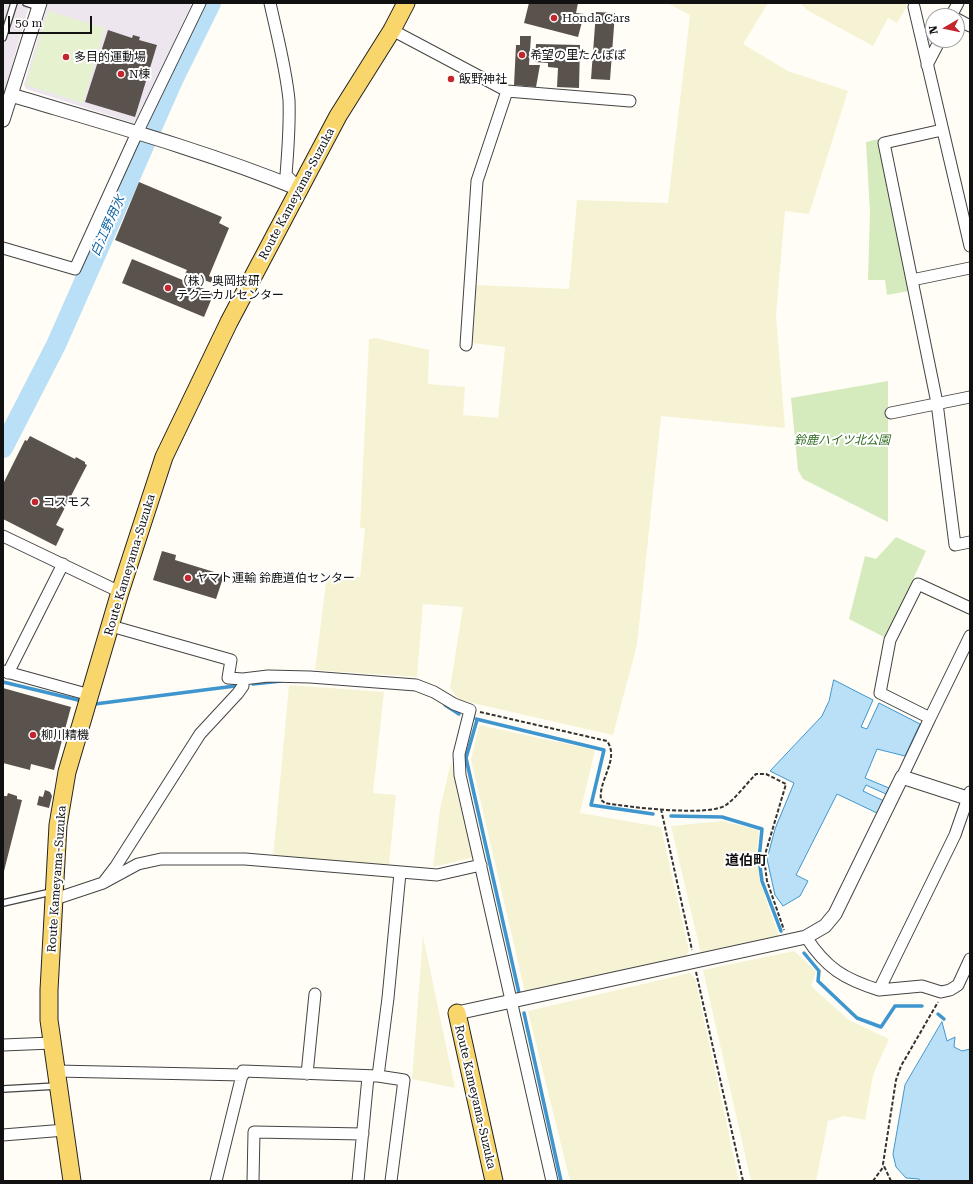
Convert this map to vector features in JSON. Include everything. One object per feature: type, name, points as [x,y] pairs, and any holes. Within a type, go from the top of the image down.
[{"type":"main road","name":"Route Kameyama-Suzuka","points":[[72,1181],[49,1020],[49,990],[58,825],[67,772],[120,592],[164,457],[229,322],[338,116],[392,30],[406,3]]},
{"type":"main road","name":"Route Kameyama-Suzuka","points":[[457,1013],[494,1181]]},
{"type":"street","points":[[3,248],[75,269],[144,135],[200,3]]},
{"type":"street","points":[[270,3],[289,99],[290,121],[286,175],[300,189]]},
{"type":"street","points":[[3,120],[35,4]]},
{"type":"street","points":[[914,7],[970,246]]},
{"type":"street","points":[[392,30],[507,91],[630,101]]},
{"type":"street","points":[[927,65],[936,48]]},
{"type":"street","points":[[466,345],[477,181],[507,91]]},
{"type":"street","points":[[11,95],[144,135],[273,178],[300,189]]},
{"type":"street","points":[[942,130],[884,143],[937,403],[955,545],[970,542]]},
{"type":"street","points":[[912,280],[970,268]]},
{"type":"street","points":[[891,413],[970,397]]},
{"type":"street","points":[[3,536],[120,592]]},
{"type":"street","points":[[62,564],[6,672],[90,695]]},
{"type":"street","points":[[930,718],[880,693],[890,640],[918,584],[970,608]]},
{"type":"street","points":[[111,626],[231,660],[228,678],[244,679],[268,676],[304,677],[416,685],[434,692],[454,704],[470,710],[458,763],[552,1181]]},
{"type":"street","points":[[457,1013],[789,939],[806,937],[825,926],[835,914],[970,636]]},
{"type":"street","points":[[103,883],[116,866],[200,734],[243,686],[244,679]]},
{"type":"street","points":[[879,990],[955,835],[969,797],[902,777]]},
{"type":"street","points":[[55,895],[103,883],[138,864],[161,859],[245,859],[437,875],[481,865]]},
{"type":"street","points":[[358,1181],[363,1134],[388,998],[400,872]]},
{"type":"street","points":[[806,937],[813,948],[837,972],[855,983],[879,990],[922,986],[941,992],[950,990],[958,985],[969,963]]},
{"type":"street","points":[[307,1074],[315,994]]},
{"type":"street","points":[[3,1045],[52,1043]]},
{"type":"street","points":[[216,1181],[243,1071],[373,1077],[404,1080],[391,1181]]},
{"type":"street","points":[[57,1078],[243,1075]]},
{"type":"street","points":[[3,1135],[65,1130]]},
{"type":"street","points":[[253,1181],[254,1132],[363,1134]]},
{"type":"lane","points":[[3,38],[14,3]]},
{"type":"lane","points":[[3,903],[55,895]]},
{"type":"lane","points":[[3,1089],[57,1078]]},
{"type":"path","points":[[470,710],[607,741],[611,746],[612,757],[600,793],[602,800],[612,804],[702,811],[726,805],[756,774],[761,772],[786,784],[764,858],[767,881],[783,928],[789,939]]},
{"type":"path","points":[[661,809],[743,1181]]},
{"type":"path","points":[[891,1181],[883,1164],[896,1080],[902,1066],[938,1001],[941,992]]},
{"type":"path","points":[[873,1181],[884,1166]]},
{"type":"shaded area","points":[[3,3],[30,3],[3,96]]},
{"type":"shaded area","points":[[48,3],[192,3],[137,120],[133,123],[26,89],[24,85]]},
{"type":"shaded area","points":[[667,3],[768,3],[743,44],[788,71],[848,91],[809,214],[785,211],[776,315],[785,428],[661,416],[637,645],[613,735],[459,700],[450,688],[463,607],[423,604],[417,677],[315,670],[327,575],[360,577],[365,528],[360,528],[369,339],[376,338],[429,350],[428,384],[465,387],[463,415],[498,418],[505,347],[472,343],[476,285],[569,289],[577,200],[668,203],[690,15]]},
{"type":"shaded area","points":[[800,3],[907,3],[906,8],[897,23],[888,18],[873,46],[807,10]]},
{"type":"shaded area","points":[[289,685],[384,692],[373,793],[396,795],[389,865],[273,858]]},
{"type":"shaded area","points":[[479,725],[595,750],[580,813],[661,827],[689,951],[686,956],[525,992],[471,760]]},
{"type":"shaded area","points":[[451,762],[475,857],[433,867],[440,809]]},
{"type":"shaded area","points":[[722,821],[759,830],[756,858],[765,897],[779,936],[701,954],[671,826]]},
{"type":"shaded area","points":[[423,936],[455,1088],[412,1079]]},
{"type":"shaded area","points":[[794,951],[816,971],[811,986],[849,1020],[889,1039],[873,1075],[865,1120],[844,1116],[828,1121],[816,1181],[751,1181],[703,970]]},
{"type":"shaded area","points":[[690,973],[695,978],[739,1181],[570,1181],[528,1011]]},
{"type":"green space","name":"多目的運動場","points":[[48,11],[105,28],[83,103],[26,85]]},
{"type":"green space","points":[[879,139],[909,291],[887,295],[885,280],[868,280],[870,213],[866,142]]},
{"type":"green space","name":"鈴鹿ハイツ北公園","points":[[888,381],[888,522],[803,479],[798,470],[791,398]]},
{"type":"green space","points":[[896,537],[926,551],[886,638],[849,619],[865,556],[876,559]]},
{"type":"water","points":[[834,680],[873,700],[861,727],[867,729],[879,703],[920,724],[905,756],[877,749],[865,778],[889,788],[886,794],[866,785],[863,791],[884,801],[877,813],[837,794],[796,875],[808,881],[800,896],[783,906],[775,895],[767,859],[775,829],[794,783],[770,771],[822,716],[829,701]]},
{"type":"water","points":[[942,1022],[947,1041],[955,1037],[954,1047],[962,1051],[970,1049],[970,1181],[920,1181],[919,1179],[906,1178],[896,1167],[893,1154],[905,1085]]},
{"type":"building","name":"Honda Cars","points":[[529,3],[578,3],[576,13],[584,14],[578,37],[524,23]]},
{"type":"building","points":[[596,12],[615,13],[610,80],[591,79]]},
{"type":"building","name":"N棟","points":[[108,30],[132,38],[133,35],[140,37],[139,40],[157,45],[135,117],[85,102]]},
{"type":"building","name":"希望の里たんぽぽ","points":[[520,36],[531,36],[529,65],[540,65],[536,87],[514,85],[516,45],[520,45]]},
{"type":"building","points":[[536,44],[580,45],[579,88],[557,87],[558,68],[548,67],[548,63],[535,62]]},
{"type":"building","points":[[139,182],[222,217],[219,223],[229,228],[209,276],[214,278],[212,283],[204,280],[203,282],[185,274],[187,270],[115,240]]},
{"type":"building","name":"（株）奥岡技研 テクニカルセンター","points":[[132,259],[214,293],[204,317],[122,283]]},
{"type":"building","name":"コスモス","points":[[30,436],[75,459],[76,457],[85,462],[87,465],[56,525],[64,529],[56,546],[3,519],[3,484],[25,440],[27,441]]},
{"type":"building","name":"ヤマト運輸 鈴鹿道伯センター","points":[[162,551],[176,555],[175,560],[224,575],[216,599],[153,580]]},
{"type":"building","name":"柳川精機","points":[[3,688],[71,707],[54,770],[31,764],[30,770],[3,763]]},
{"type":"building","points":[[45,790],[50,792],[52,796],[49,808],[37,805],[39,796],[43,797]]},
{"type":"building","points":[[8,793],[17,796],[17,799],[22,800],[4,871],[3,796],[7,796]]},
{"type":"waterway","name":"白江野用水","points":[[3,448],[56,345],[174,78],[211,3]]},
{"type":"waterway","points":[[253,684],[282,681]]},
{"type":"waterway","points":[[3,682],[78,700]]},
{"type":"waterway","points":[[95,704],[235,686]]},
{"type":"waterway","points":[[445,705],[459,714]]},
{"type":"waterway","points":[[476,719],[604,750],[591,805],[653,814]]},
{"type":"waterway","points":[[477,720],[466,758],[519,993]]},
{"type":"waterway","points":[[671,816],[722,817],[762,829],[759,859],[762,881],[781,931]]},
{"type":"waterway","points":[[804,953],[819,971],[818,981],[857,1018],[881,1027],[895,1006],[922,1006]]},
{"type":"waterway","points":[[524,1013],[561,1181]]},
{"type":"waterway","points":[[938,1014],[944,1019]]},
{"type":"place","name":"Honda Cars","points":[[554,18]]},
{"type":"place","name":"希望の里たんぽぽ","points":[[522,55]]},
{"type":"place","name":"多目的運動場","points":[[66,57]]},
{"type":"place","name":"N棟","points":[[121,74]]},
{"type":"place","name":"飯野神社","points":[[451,79]]},
{"type":"place","name":"（株）奥岡技研 テクニカルセンター","points":[[168,288]]},
{"type":"place","name":"コスモス","points":[[35,502]]},
{"type":"place","name":"ヤマト運輸 鈴鹿道伯センター","points":[[188,578]]},
{"type":"place","name":"柳川精機","points":[[33,735]]},
{"type":"district","name":"道伯町","points":[[746,861]]}]
